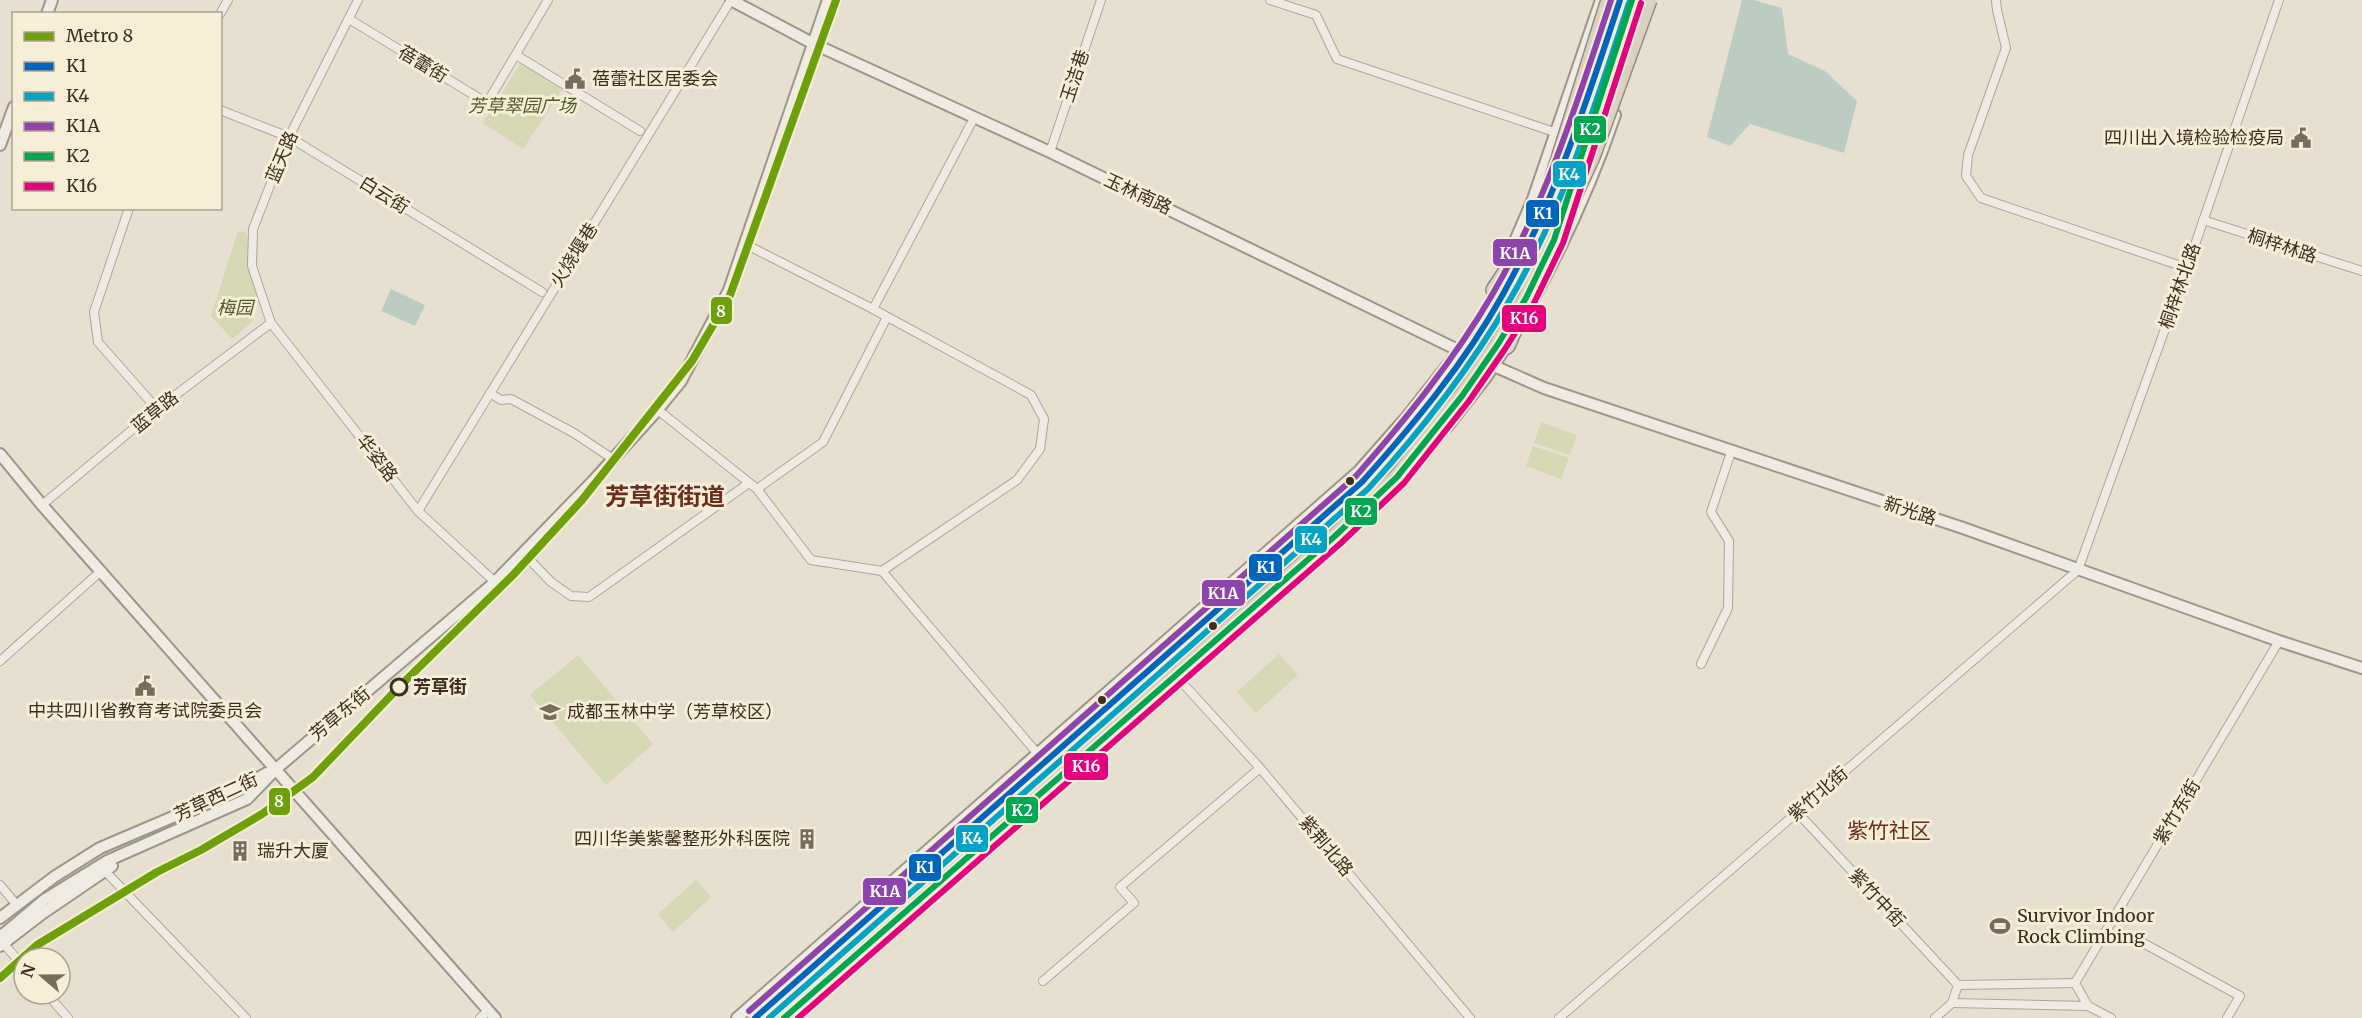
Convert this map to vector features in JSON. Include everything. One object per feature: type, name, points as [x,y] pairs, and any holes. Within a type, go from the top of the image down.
[{"type":"highway","points":[[1540,219],[1611,0]]},
{"type":"highway","points":[[1494,290],[1515,260],[1536,218],[1583,94],[1611,0]]},
{"type":"highway","points":[[755,1018],[1362,482],[1395,446],[1457,367],[1517,269],[1584,111],[1620,0]]},
{"type":"highway","points":[[1554,240],[1632,0]]},
{"type":"highway","points":[[1507,346],[1551,247],[1640,0]]},
{"type":"highway","points":[[782,1018],[1335,536],[1397,477],[1462,396],[1526,298],[1592,157],[1648,0]]},
{"type":"main road","name":"玉林南路","points":[[731,0],[814,44],[1050,153],[1460,351]]},
{"type":"main road","name":"芳草东街","points":[[276,769],[495,582],[614,459],[681,381],[729,290],[828,0]]},
{"type":"main road","points":[[737,1018],[1359,471],[1405,419],[1460,351],[1483,314],[1533,199],[1601,0]]},
{"type":"main road","points":[[782,1018],[1178,678],[1378,502],[1426,450],[1494,366],[1528,309],[1586,194],[1654,0]]},
{"type":"main road","points":[[0,145],[3,125],[12,110]]},
{"type":"main road","name":"新光路","points":[[1460,351],[1544,388],[1963,528],[2279,641],[2362,668]]},
{"type":"main road","points":[[0,454],[42,505],[492,1014]]},
{"type":"main road","name":"芳草西二街","points":[[134,834],[237,790],[276,769]]},
{"type":"main road","name":"芳草西二街","points":[[133,851],[165,834],[247,800],[276,769]]},
{"type":"main road","points":[[0,918],[16,904],[100,848],[134,834]]},
{"type":"main road","points":[[0,930],[48,892],[134,834]]},
{"type":"main road","points":[[1,942],[133,851]]},
{"type":"main road","points":[[1,942],[44,900],[107,861],[133,851]]},
{"type":"street","name":"蓝天路","points":[[271,323],[252,266],[253,229],[289,137],[357,0]]},
{"type":"street","name":"蓓蕾街","points":[[348,19],[487,103],[548,0]]},
{"type":"street","name":"火烧堰巷","points":[[418,511],[731,0]]},
{"type":"street","name":"玉洁巷","points":[[1050,153],[1101,0]]},
{"type":"street","points":[[1270,0],[1317,15],[1337,59],[1557,133]]},
{"type":"street","points":[[1996,0],[1996,10],[2006,48],[1968,155],[1966,176],[1981,198],[2187,268]]},
{"type":"street","name":"桐梓林北路","points":[[2078,570],[2187,268],[2278,0]]},
{"type":"street","points":[[516,55],[640,131]]},
{"type":"street","name":"白云街","points":[[222,111],[289,137],[542,292]]},
{"type":"street","points":[[873,309],[974,118]]},
{"type":"street","points":[[128,210],[94,312],[98,342],[157,409]]},
{"type":"street","name":"桐梓林路","points":[[2203,220],[2362,272]]},
{"type":"street","points":[[745,244],[873,309],[1031,395],[1044,419],[1040,449],[1017,480],[882,571]]},
{"type":"street","points":[[757,489],[823,442],[887,317]]},
{"type":"street","name":"蓝草路","points":[[42,505],[157,409],[271,323]]},
{"type":"street","name":"华姿路","points":[[271,323],[418,511],[495,582]]},
{"type":"street","points":[[490,393],[501,400],[511,399],[574,433],[614,459]]},
{"type":"street","points":[[658,410],[757,489],[811,560],[882,571],[1037,753]]},
{"type":"street","points":[[1701,664],[1728,608],[1729,541],[1711,512],[1731,452]]},
{"type":"street","points":[[524,552],[551,582],[571,596],[589,597],[749,483]]},
{"type":"street","name":"紫竹北街","points":[[1559,1018],[2078,570]]},
{"type":"street","points":[[0,661],[102,571]]},
{"type":"street","name":"紫竹东街","points":[[2075,984],[2279,641]]},
{"type":"street","name":"紫荆北路","points":[[1178,678],[1260,768],[1470,1018]]},
{"type":"street","points":[[1043,981],[1134,903],[1120,887],[1260,768]]},
{"type":"street","name":"紫竹中街","points":[[1797,812],[1958,985]]},
{"type":"street","points":[[105,871],[246,1018]]},
{"type":"street","points":[[0,885],[16,904]]},
{"type":"street","points":[[2134,938],[2240,996],[2228,1018]]},
{"type":"street","points":[[1,942],[12,954]]},
{"type":"street","points":[[1935,1018],[1952,1003],[1958,985],[2075,984],[2088,1006]]},
{"type":"street","points":[[1952,1003],[2088,1006],[2111,1018]]},
{"type":"street","points":[[58,1006],[68,1018]]},
{"type":"street","points":[[480,1018],[492,1014]]},
{"type":"green space","name":"芳草翠园广场","points":[[521,63],[562,90],[523,149],[483,123]]},
{"type":"green space","name":"梅园","points":[[238,231],[246,232],[258,301],[252,322],[232,339],[211,316]]},
{"type":"green space","points":[[1541,422],[1577,435],[1570,455],[1534,443]]},
{"type":"green space","points":[[1533,446],[1569,458],[1561,479],[1526,466]]},
{"type":"green space","points":[[1279,654],[1298,675],[1256,713],[1237,692]]},
{"type":"green space","points":[[578,655],[653,744],[606,785],[530,695]]},
{"type":"green space","points":[[696,880],[711,897],[673,932],[658,914]]},
{"type":"shaded area","points":[[1742,0],[1753,0],[1782,8],[1788,54],[1825,71],[1857,101],[1844,153],[1750,124],[1730,146],[1707,137]]},
{"type":"shaded area","points":[[391,289],[425,305],[415,326],[381,311]]},
{"type":"metro line","name":"8","points":[[0,978],[37,945],[157,872],[201,850],[262,814],[313,777],[399,687],[513,575],[582,500],[692,361],[729,298],[836,0]]},
{"type":"transit line","name":"K1A","points":[[749,1011],[1356,476],[1375,455],[1462,343],[1511,260],[1545,188],[1611,0]]},
{"type":"transit line","name":"K1","points":[[755,1018],[1362,482],[1400,438],[1471,346],[1521,261],[1568,151],[1620,0]]},
{"type":"transit line","name":"K2","points":[[784,1018],[1335,536],[1397,477],[1462,396],[1526,298],[1554,240],[1632,0]]},
{"type":"transit line","name":"K4","points":[[769,1018],[1368,489],[1406,445],[1443,400],[1477,352],[1528,268],[1576,156],[1629,3]]},
{"type":"transit line","name":"K16","points":[[798,1018],[1341,543],[1404,483],[1469,401],[1534,303],[1563,243],[1641,3]]},
{"type":"place","name":"蓓蕾社区居委会","points":[[575,79]]},
{"type":"place","name":"四川出入境检验检疫局","points":[[2301,138]]},
{"type":"place","name":"中共四川省教育考试院委员会","points":[[145,686]]},
{"type":"place","name":"芳草街","points":[[399,687]]},
{"type":"place","name":"成都玉林中学（芳草校区）","points":[[550,712]]},
{"type":"place","name":"四川华美紫馨整形外科医院","points":[[807,839]]},
{"type":"place","name":"瑞升大厦","points":[[240,851]]},
{"type":"place","name":"Survivor Indoor Rock Climbing","points":[[2000,926]]},
{"type":"district","name":"芳草街街道","points":[[665,497]]},
{"type":"district","name":"紫竹社区","points":[[1889,831]]}]
